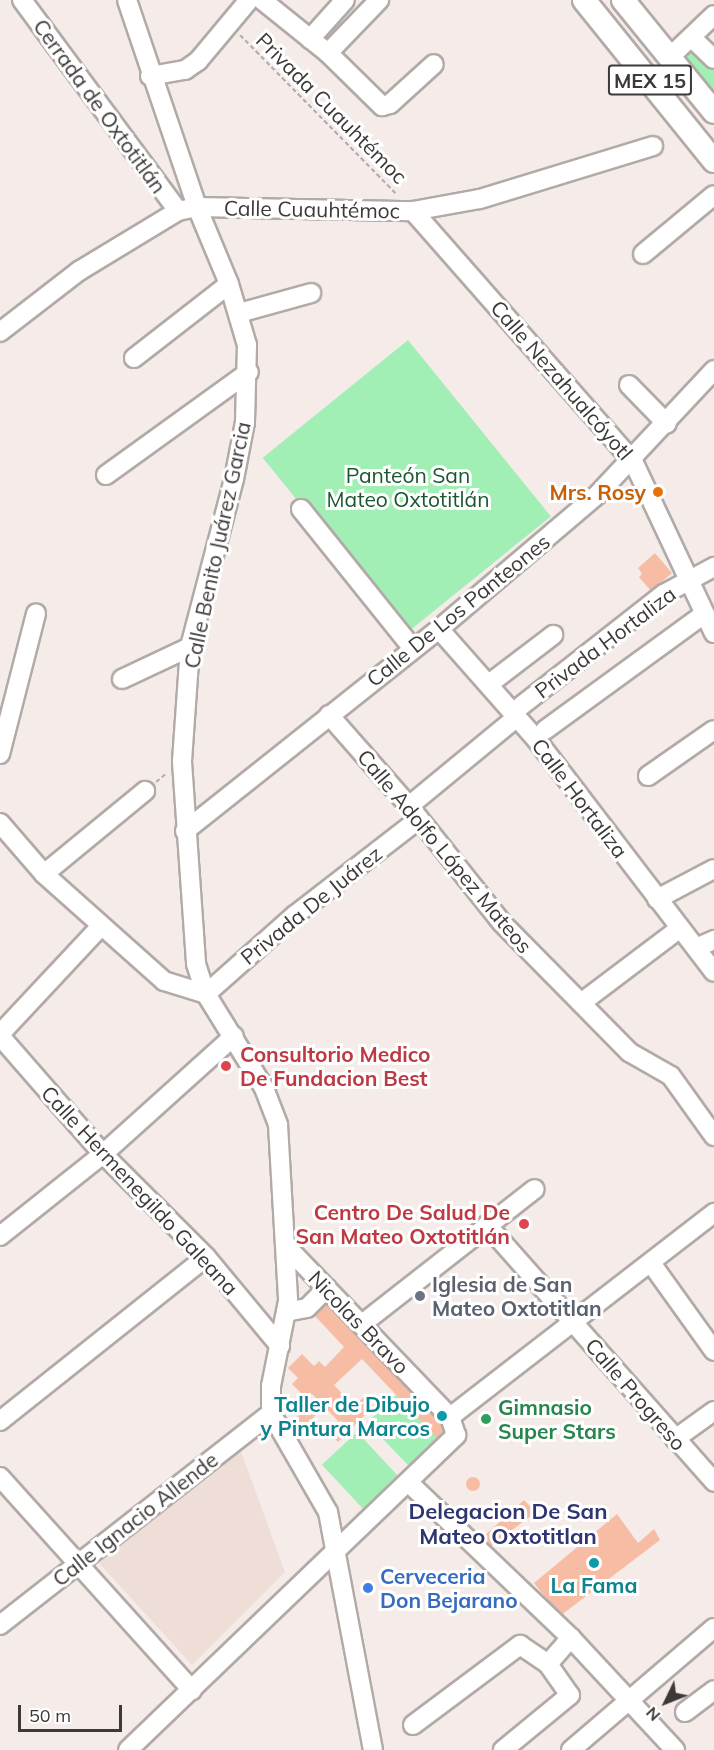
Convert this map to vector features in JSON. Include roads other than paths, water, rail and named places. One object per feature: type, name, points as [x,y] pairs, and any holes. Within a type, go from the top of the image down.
[{"type":"main road","name":"MEX 15","points":[[584,0],[714,161]]},
{"type":"main road","name":"MEX 15","points":[[623,0],[714,112]]},
{"type":"street","name":"Cerrada de Oxtotitlán","points":[[22,0],[178,211]]},
{"type":"street","name":"Calle Benito Juárez Garcia","points":[[127,0],[150,76],[197,207],[239,313],[249,372],[245,422],[234,479],[190,647],[182,762],[184,831],[196,964],[206,994],[234,1036],[273,1107],[287,1247],[286,1312],[271,1413]]},
{"type":"street","points":[[150,76],[185,70],[231,26],[249,0]]},
{"type":"street","points":[[262,0],[328,53],[382,106],[390,104],[434,64]]},
{"type":"street","points":[[310,39],[345,0]]},
{"type":"street","points":[[328,53],[379,0]]},
{"type":"street","points":[[670,56],[692,38],[714,15]]},
{"type":"street","points":[[692,38],[714,59]]},
{"type":"street","name":"Calle Cuauhtémoc","points":[[0,332],[79,271],[178,211],[197,207],[412,211],[480,199],[653,146]]},
{"type":"street","points":[[643,254],[714,195]]},
{"type":"street","name":"Calle Nezahualcóyotl","points":[[412,211],[633,461],[714,633]]},
{"type":"street","points":[[134,358],[229,284]]},
{"type":"street","points":[[239,313],[311,293]]},
{"type":"street","name":"Calle De Los Panteones","points":[[184,831],[439,629],[633,461],[714,370]]},
{"type":"street","points":[[106,475],[249,372]]},
{"type":"street","points":[[629,385],[667,424]]},
{"type":"street","points":[[300,509],[413,649]]},
{"type":"street","name":"Privada Hortaliza","points":[[414,812],[519,712],[688,579],[714,567]]},
{"type":"street","points":[[0,753],[8,695],[36,614]]},
{"type":"street","points":[[545,730],[704,614]]},
{"type":"street","name":"Calle Hortaliza","points":[[439,629],[489,684],[519,712],[679,929],[714,972]]},
{"type":"street","name":"Privada Hortaliza","points":[[489,684],[553,634]]},
{"type":"street","points":[[122,679],[190,647]]},
{"type":"street","name":"Calle Adolfo López Mateos","points":[[329,715],[414,812],[502,923],[629,1052],[671,1076],[714,1136]]},
{"type":"street","points":[[648,776],[714,730]]},
{"type":"street","points":[[44,874],[145,791]]},
{"type":"street","name":"Privada De Juárez","points":[[206,994],[414,812]]},
{"type":"street","points":[[0,823],[44,874],[100,927],[164,981],[206,994]]},
{"type":"street","points":[[657,899],[714,869]]},
{"type":"street","points":[[0,1035],[100,927]]},
{"type":"street","points":[[581,1003],[679,929]]},
{"type":"street","points":[[696,948],[714,940]]},
{"type":"street","name":"Calle Hermenegildo Galeana","points":[[0,1035],[103,1154],[206,1257],[280,1346]]},
{"type":"street","points":[[0,1236],[103,1154],[234,1036]]},
{"type":"street","points":[[362,1324],[536,1189]]},
{"type":"street","points":[[128,1750],[453,1440],[455,1426],[450,1417],[575,1324],[714,1213]]},
{"type":"street","name":"Calle Progreso","points":[[487,1226],[714,1482]]},
{"type":"street","name":"Nicolas Bravo","points":[[287,1247],[450,1417]]},
{"type":"street","points":[[0,1421],[206,1257]]},
{"type":"street","points":[[651,1263],[714,1351]]},
{"type":"street","points":[[286,1312],[307,1308],[327,1288]]},
{"type":"street","points":[[675,1439],[714,1411]]},
{"type":"street","points":[[271,1413],[322,1498],[373,1750]]},
{"type":"street","name":"Calle Ignacio Allende","points":[[0,1625],[79,1566],[271,1413]]},
{"type":"street","points":[[0,1477],[192,1690]]},
{"type":"street","points":[[409,1484],[571,1638],[675,1750]]},
{"type":"street","points":[[571,1750],[714,1628]]},
{"type":"street","points":[[548,1664],[571,1638]]},
{"type":"street","points":[[413,1725],[518,1645],[548,1664],[571,1691],[569,1698],[503,1750]]},
{"type":"street","points":[[685,1712],[714,1690]]},
{"type":"place","name":"Mrs. Rosy","points":[[658,492]]},
{"type":"place","name":"Consultorio Medico De Fundacion Best","points":[[226,1066]]},
{"type":"place","name":"Centro De Salud De San Mateo Oxtotitlán","points":[[524,1224]]},
{"type":"place","name":"Iglesia de San Mateo Oxtotitlan","points":[[420,1296]]},
{"type":"place","name":"Taller de Dibujo y Pintura Marcos","points":[[442,1416]]},
{"type":"place","name":"Gimnasio Super Stars","points":[[486,1419]]},
{"type":"place","name":"La Fama","points":[[594,1563]]},
{"type":"place","name":"Cerveceria Don Bejarano","points":[[368,1588]]},
{"type":"district","name":"Delegacion De San Mateo Oxtotitlan","points":[[508,1524]]},
{"type":"park label","name":"Panteón San Mateo Oxtotitlán","points":[[408,487]]}]
